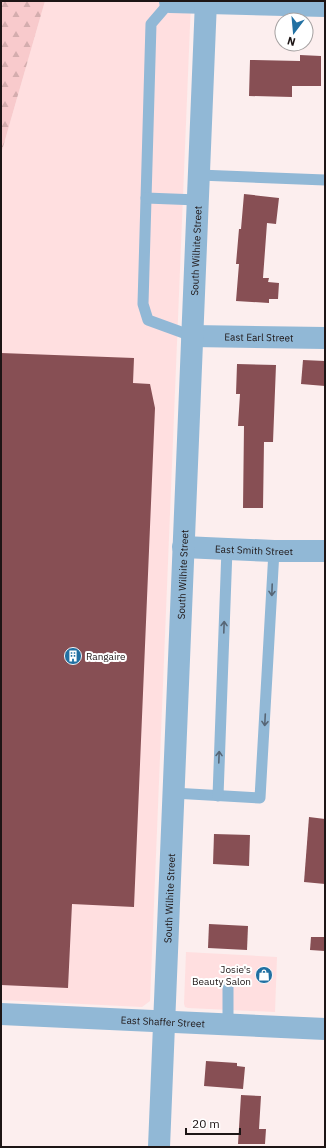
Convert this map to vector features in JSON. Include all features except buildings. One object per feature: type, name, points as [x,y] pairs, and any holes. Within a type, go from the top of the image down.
[{"type":"street","points":[[170,2],[325,6]]},
{"type":"street","name":"South Wilhite Street","points":[[159,1147],[206,2]]},
{"type":"street","name":"East Earl Street","points":[[192,336],[325,338]]},
{"type":"street","name":"East Smith Street","points":[[184,547],[325,552]]},
{"type":"street","name":"East Shaffer Street","points":[[1,1014],[325,1028]]},
{"type":"lane","points":[[170,2],[150,24],[143,304],[148,320],[192,336]]},
{"type":"lane","points":[[199,175],[325,180]]},
{"type":"lane","points":[[146,198],[198,200]]},
{"type":"lane","points":[[218,796],[227,549]]},
{"type":"lane","points":[[173,793],[260,798],[274,551]]},
{"type":"lane","points":[[228,986],[228,1024]]},
{"type":"shaded area","points":[[45,1],[191,1],[150,1001],[142,1007],[1,1000],[1,154]]},
{"type":"shaded area","points":[[186,952],[277,957],[275,1012],[185,1007]]},
{"type":"green space","points":[[1,1],[45,1],[1,154]]},
{"type":"place","name":"Rangaire","points":[[73,656]]},
{"type":"place","name":"Josie's Beauty Salon","points":[[264,975]]}]
